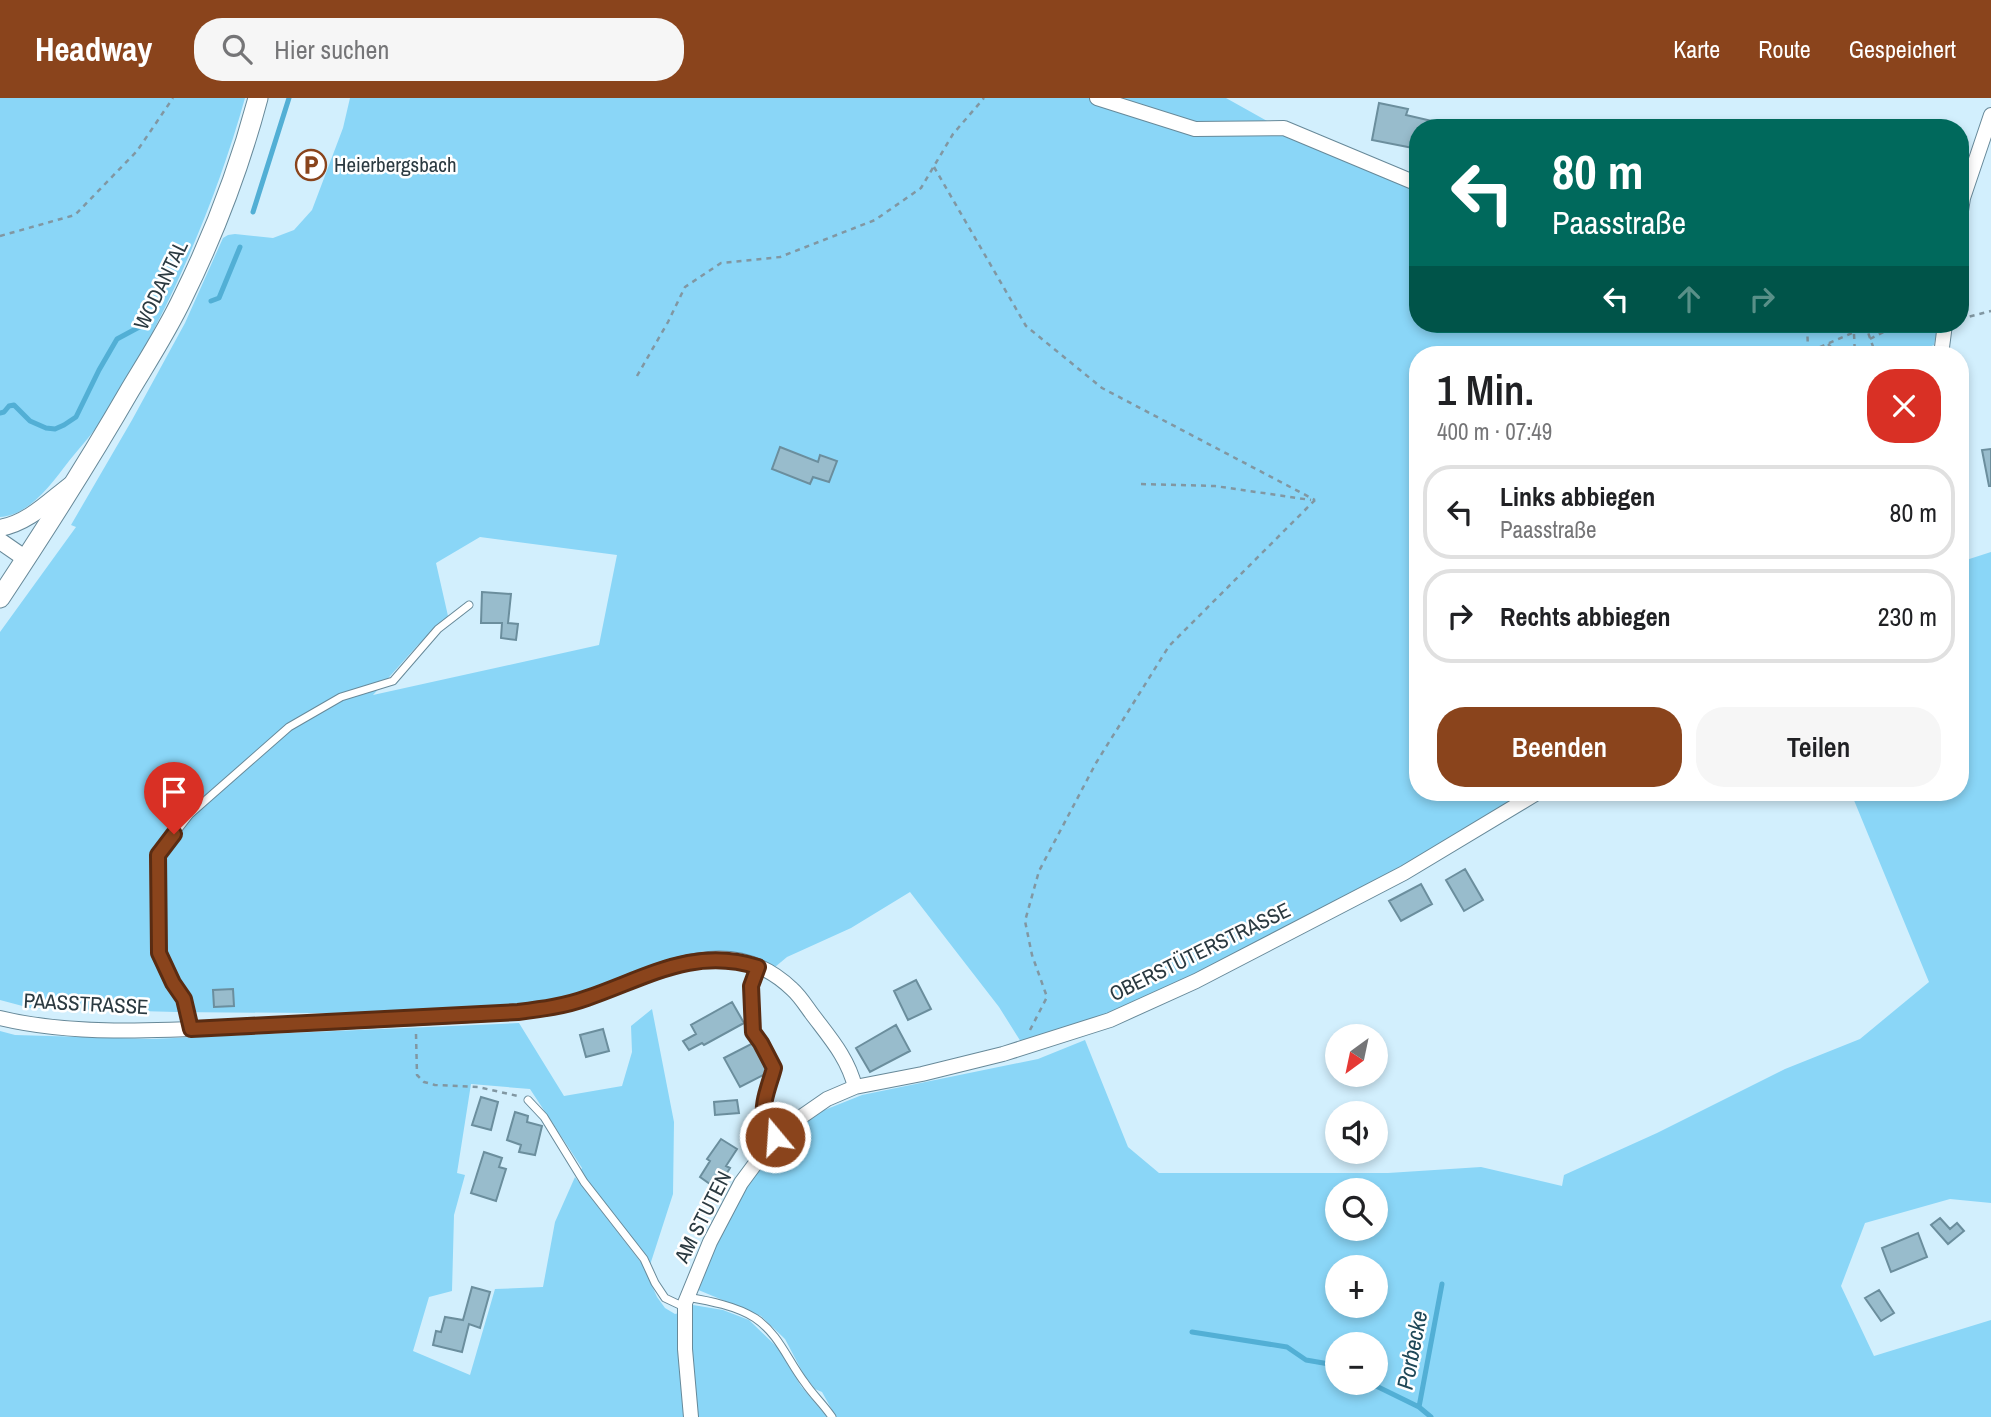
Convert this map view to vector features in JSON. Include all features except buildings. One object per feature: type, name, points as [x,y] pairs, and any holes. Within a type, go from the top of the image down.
[{"type":"main road","name":"WODANTAL","points":[[0,598],[6,576],[26,559],[77,479],[183,298],[211,235],[246,143],[258,98]]},
{"type":"street","points":[[1097,98],[1195,129],[1284,128],[1409,180]]},
{"type":"street","points":[[1969,180],[1991,116]]},
{"type":"street","name":"WODANTAL","points":[[0,528],[26,519],[77,479]]},
{"type":"street","points":[[0,541],[26,559]]},
{"type":"street","name":"OBERSTÜTERSTRASSE","points":[[855,1087],[922,1074],[1022,1049],[1110,1020],[1196,981],[1404,873],[1525,801]]},
{"type":"street","name":"PAASSTRASSE","points":[[0,1018],[28,1025],[102,1029],[191,1029],[518,1012],[566,1005],[664,967],[719,959],[758,967],[774,974],[793,990],[840,1051],[851,1069],[855,1087]]},
{"type":"street","name":"AM STUTEN","points":[[691,1417],[685,1349],[686,1302],[710,1242],[741,1183],[775,1137],[827,1099],[855,1087]]},
{"type":"lane","points":[[191,1029],[184,999],[159,953],[158,855],[190,814],[289,727],[341,697],[393,681],[438,629],[469,605]]},
{"type":"lane","points":[[758,967],[751,986],[751,1015],[753,1032],[774,1068],[765,1101],[764,1118],[775,1137]]},
{"type":"lane","points":[[528,1100],[544,1117],[584,1182],[645,1259],[664,1298],[741,1311],[762,1324],[782,1346],[806,1385],[832,1417]]},
{"type":"path","points":[[0,236],[75,215],[137,151],[173,98]]},
{"type":"path","points":[[637,376],[685,287],[721,263],[780,257],[875,220],[921,188],[953,134],[984,98]]},
{"type":"path","points":[[933,167],[1026,326],[1102,388],[1315,500]]},
{"type":"path","points":[[1969,316],[1991,310]]},
{"type":"path","points":[[1823,346],[1852,333]]},
{"type":"path","points":[[1868,333],[1873,346]]},
{"type":"path","points":[[1870,339],[1882,333]]},
{"type":"path","points":[[1141,484],[1215,486],[1315,500]]},
{"type":"path","points":[[1022,1049],[1047,997],[1032,956],[1025,921],[1040,871],[1090,775],[1169,646],[1315,500]]},
{"type":"path","points":[[416,1018],[416,1074],[424,1082],[498,1090],[528,1100]]},
{"type":"shaded area","points":[[0,98],[245,98],[205,217],[171,295],[111,406],[48,488],[31,504],[11,515],[0,517]]},
{"type":"shaded area","points":[[350,98],[1226,98],[1285,131],[1409,183],[1409,333],[1936,333],[1932,346],[1409,346],[1409,801],[1511,801],[1400,870],[1108,1016],[1021,1042],[999,1007],[910,892],[851,928],[787,957],[775,967],[759,958],[703,951],[586,997],[512,1009],[429,1014],[176,1012],[30,1008],[0,1000],[0,632],[76,527],[71,525],[185,323],[223,238],[235,234],[273,238],[294,230],[312,210],[343,128]],"holes":[[[480,537],[617,555],[599,645],[373,695],[448,616],[436,563]]]},
{"type":"shaded area","points":[[1991,552],[1991,1203],[1950,1199],[1865,1223],[1841,1286],[1874,1356],[1991,1320],[1991,1417],[836,1417],[822,1392],[815,1389],[804,1375],[785,1339],[761,1316],[696,1289],[745,1188],[780,1143],[822,1111],[862,1095],[1038,1059],[1085,1040],[1128,1147],[1159,1173],[1388,1173],[1481,1167],[1562,1186],[1564,1175],[1657,1133],[1785,1069],[1860,1039],[1929,982],[1854,801],[1969,801],[1969,559]]},
{"type":"shaded area","points":[[652,1009],[674,1122],[673,1194],[650,1265],[580,1171],[582,1168],[530,1089],[471,1084],[457,1173],[465,1175],[454,1215],[452,1291],[429,1297],[413,1351],[470,1375],[495,1289],[543,1287],[555,1222],[575,1177],[643,1265],[657,1297],[665,1308],[675,1314],[679,1313],[678,1341],[685,1417],[0,1417],[0,1031],[15,1035],[152,1039],[519,1023],[564,1096],[622,1086],[632,1052],[631,1026]]},
{"type":"shaded area","points":[[693,1305],[723,1310],[749,1320],[777,1347],[801,1386],[827,1417],[697,1417],[689,1337]]},
{"type":"waterway","name":"Heierbergsbach","points":[[253,212],[289,98]]},
{"type":"waterway","points":[[211,301],[219,298],[240,247]]},
{"type":"waterway","name":"Heierbergsbach","points":[[0,413],[14,405],[30,421],[46,428],[55,429],[64,425],[76,417],[117,339],[143,325]]},
{"type":"waterway","name":"Porbecke","points":[[1431,1417],[1419,1407],[1442,1284]]},
{"type":"waterway","points":[[1192,1332],[1287,1347],[1306,1360],[1325,1363]]},
{"type":"waterway","points":[[1388,1392],[1419,1407]]},
{"type":"place","name":"Heierbergsbach","points":[[311,165]]},
{"type":"route","points":[[174,834],[158,855],[159,953],[184,999],[191,1029],[518,1012],[566,1005],[589,998],[664,967],[719,959],[743,962],[758,967],[751,986],[751,1015],[753,1032],[774,1068],[765,1101],[764,1118],[775,1137]]}]
